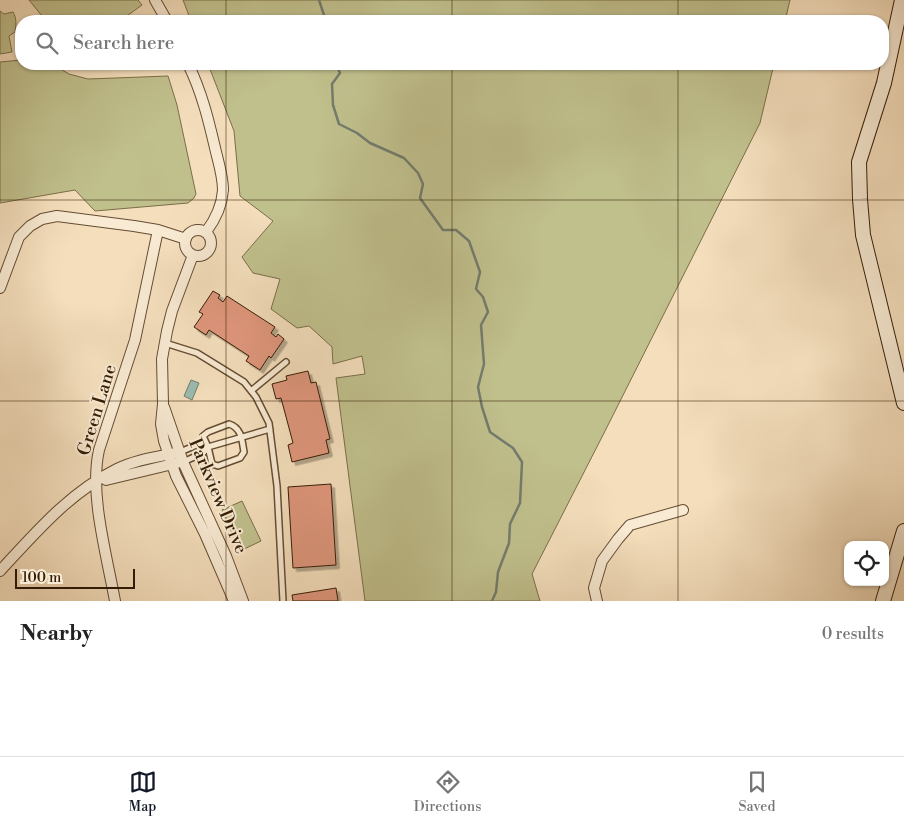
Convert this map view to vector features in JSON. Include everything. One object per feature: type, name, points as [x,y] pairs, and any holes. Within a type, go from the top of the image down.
[{"type":"main road","points":[[889,59],[902,0]]},
{"type":"main road","points":[[887,70],[859,162],[860,198],[864,234],[904,403]]},
{"type":"main road","points":[[883,601],[904,531]]},
{"type":"street","points":[[155,0],[164,15]]},
{"type":"street","points":[[191,70],[203,99],[222,179],[223,194],[219,209],[212,225],[206,232]]},
{"type":"street","points":[[0,288],[19,238],[30,226],[42,219],[57,216],[158,230],[186,239]]},
{"type":"street","name":"Green Lane","points":[[115,601],[95,482],[99,450],[135,340],[158,230]]},
{"type":"street","points":[[193,231],[206,232],[211,239],[210,248],[205,254],[193,255],[186,247],[186,239],[193,231]]},
{"type":"street","name":"Parkview Drive","points":[[193,255],[172,310],[165,343],[161,424],[176,458],[226,556],[244,601]]},
{"type":"street","points":[[0,571],[59,508],[95,482],[176,458]]},
{"type":"street","name":"Parkview Drive","points":[[176,458],[183,492],[220,566],[234,601]]},
{"type":"street","points":[[597,601],[594,588],[602,562],[630,525],[684,510]]},
{"type":"lane","points":[[165,343],[197,353],[244,382],[265,414],[270,429],[277,486],[283,601]]},
{"type":"lane","points":[[251,391],[286,362]]},
{"type":"lane","points":[[229,424],[236,426],[241,436],[244,452],[240,458],[218,466],[212,464],[208,447],[203,436],[208,432],[229,424]]},
{"type":"lane","points":[[176,458],[203,453],[208,447],[270,429]]},
{"type":"lane","points":[[176,458],[199,444],[208,447]]},
{"type":"green space","points":[[29,0],[138,0],[142,5],[128,15],[41,15]]},
{"type":"green space","points":[[183,0],[790,0],[786,15],[189,15]]},
{"type":"green space","points":[[0,11],[4,14],[13,12],[15,32],[9,36],[12,52],[0,54]]},
{"type":"green space","points":[[15,61],[15,70],[62,70],[69,74],[88,79],[168,76],[177,105],[196,194],[194,198],[188,203],[95,211],[75,190],[0,203],[0,62]]},
{"type":"green space","points":[[210,70],[773,70],[760,123],[532,574],[540,601],[365,601],[336,378],[365,374],[362,356],[333,364],[332,347],[309,326],[297,328],[271,309],[280,279],[253,273],[242,257],[273,221],[240,196],[234,131]]},
{"type":"green space","points":[[242,501],[261,541],[240,551],[222,510]]},
{"type":"water","points":[[191,380],[199,383],[192,400],[184,396]]},
{"type":"building","points":[[213,291],[220,295],[218,298],[223,302],[227,296],[275,327],[271,333],[276,337],[278,334],[284,339],[260,370],[246,361],[249,356],[209,330],[206,335],[194,327],[203,314],[199,312]]},
{"type":"building","points":[[308,371],[311,383],[316,382],[330,439],[326,440],[329,453],[292,462],[288,445],[293,443],[281,398],[276,399],[272,384],[287,380],[286,376]]},
{"type":"building","points":[[331,484],[336,565],[293,568],[288,487]]},
{"type":"building","points":[[336,588],[338,601],[293,601],[292,595]]},
{"type":"waterway","points":[[319,0],[324,15]]},
{"type":"waterway","points":[[339,70],[340,73],[332,84],[333,105],[339,124],[357,133],[370,143],[404,158],[418,173],[423,184],[420,198],[443,230],[456,230],[469,241],[480,272],[476,289],[483,297],[488,312],[481,325],[484,364],[478,387],[482,407],[490,432],[513,448],[522,462],[520,503],[510,524],[509,543],[498,572],[496,592],[492,601]]}]
